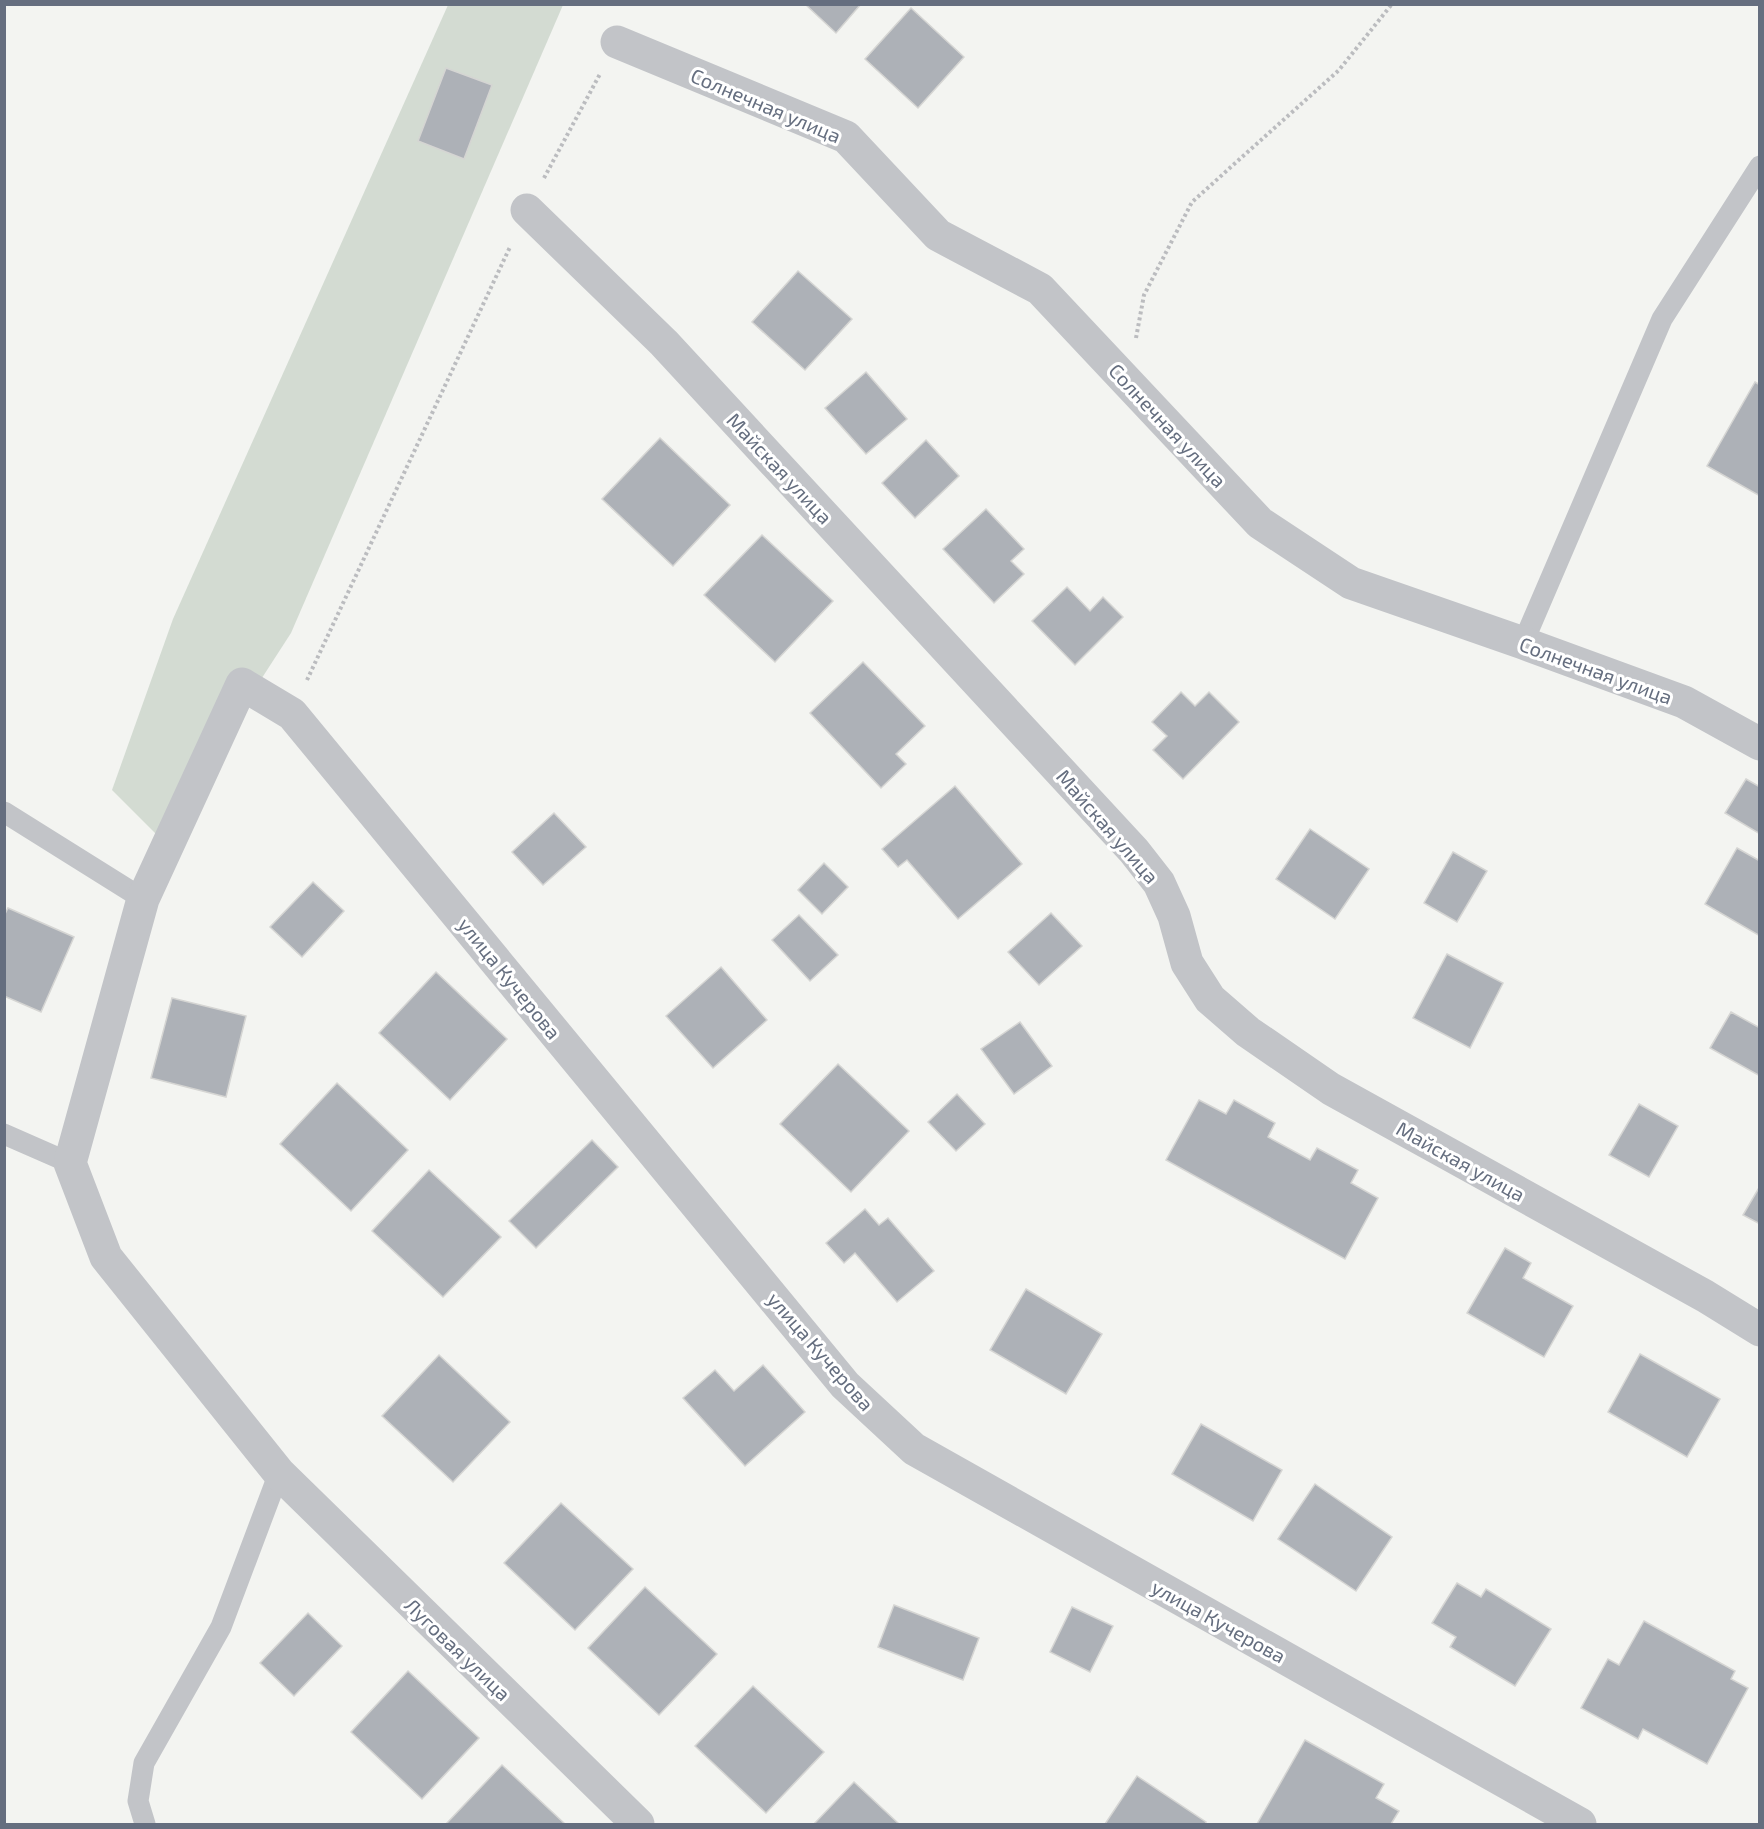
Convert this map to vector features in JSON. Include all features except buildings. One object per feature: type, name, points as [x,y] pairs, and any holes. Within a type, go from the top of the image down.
[{"type":"street","name":"Солнечная улица","points":[[617,42],[846,137],[938,235],[1040,290],[1260,523],[1351,583],[1684,702],[1760,744]]},
{"type":"street","name":"Майская улица","points":[[527,210],[664,343],[1134,851],[1158,883],[1174,916],[1187,963],[1210,999],[1248,1032],[1331,1089],[1694,1290],[1760,1330]]},
{"type":"street","name":"улица Кучерова","points":[[143,899],[242,684],[292,714],[845,1385],[914,1449],[1580,1824]]},
{"type":"street","points":[[70,1162],[143,899]]},
{"type":"street","name":"Луговая улица","points":[[70,1162],[106,1257],[279,1473],[638,1824]]},
{"type":"lane","points":[[1523,643],[1662,319],[1760,166]]},
{"type":"lane","points":[[4,812],[143,899]]},
{"type":"lane","points":[[4,1134],[70,1162]]},
{"type":"lane","points":[[145,1824],[138,1801],[144,1763],[221,1627],[279,1473]]},
{"type":"path","points":[[1128,383],[1144,296],[1192,202],[1339,70],[1392,4]]},
{"type":"path","points":[[292,714],[527,210],[617,42]]},
{"type":"shaded area","points":[[448,5],[563,5],[291,633],[159,837],[112,790],[173,619]]}]
